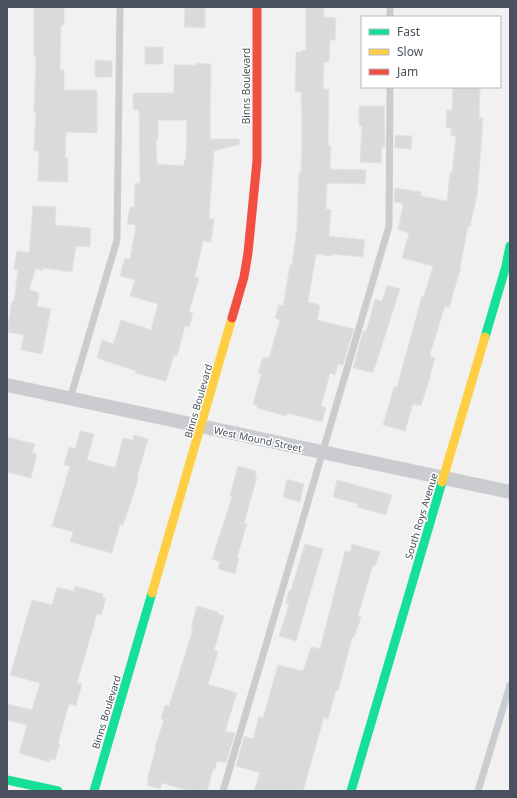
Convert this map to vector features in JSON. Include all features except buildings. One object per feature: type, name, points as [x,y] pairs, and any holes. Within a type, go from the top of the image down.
[{"type":"street","name":"Binns Boulevard","points":[[94,791],[202,426],[244,277],[258,161],[257,7]]},
{"type":"street","name":"South Roys Avenue","points":[[351,791],[506,266],[510,246]]},
{"type":"street","name":"West Mound Street","points":[[7,384],[510,492]]},
{"type":"street","points":[[7,780],[58,791]]},
{"type":"lane","points":[[70,398],[117,240],[120,7]]},
{"type":"lane","points":[[223,791],[389,226],[390,88]]},
{"type":"lane","points":[[478,791],[510,685]]},
{"type":"traffic: fast","points":[[485,337],[506,266],[510,246]]},
{"type":"traffic: fast","points":[[351,791],[442,482]]},
{"type":"traffic: fast","points":[[94,791],[152,593]]},
{"type":"traffic: fast","points":[[7,780],[58,791]]},
{"type":"traffic: slow","points":[[152,593],[232,318]]},
{"type":"traffic: slow","points":[[442,482],[485,337]]},
{"type":"traffic: jam","points":[[232,318],[244,277],[248,253],[257,161],[257,7]]}]
